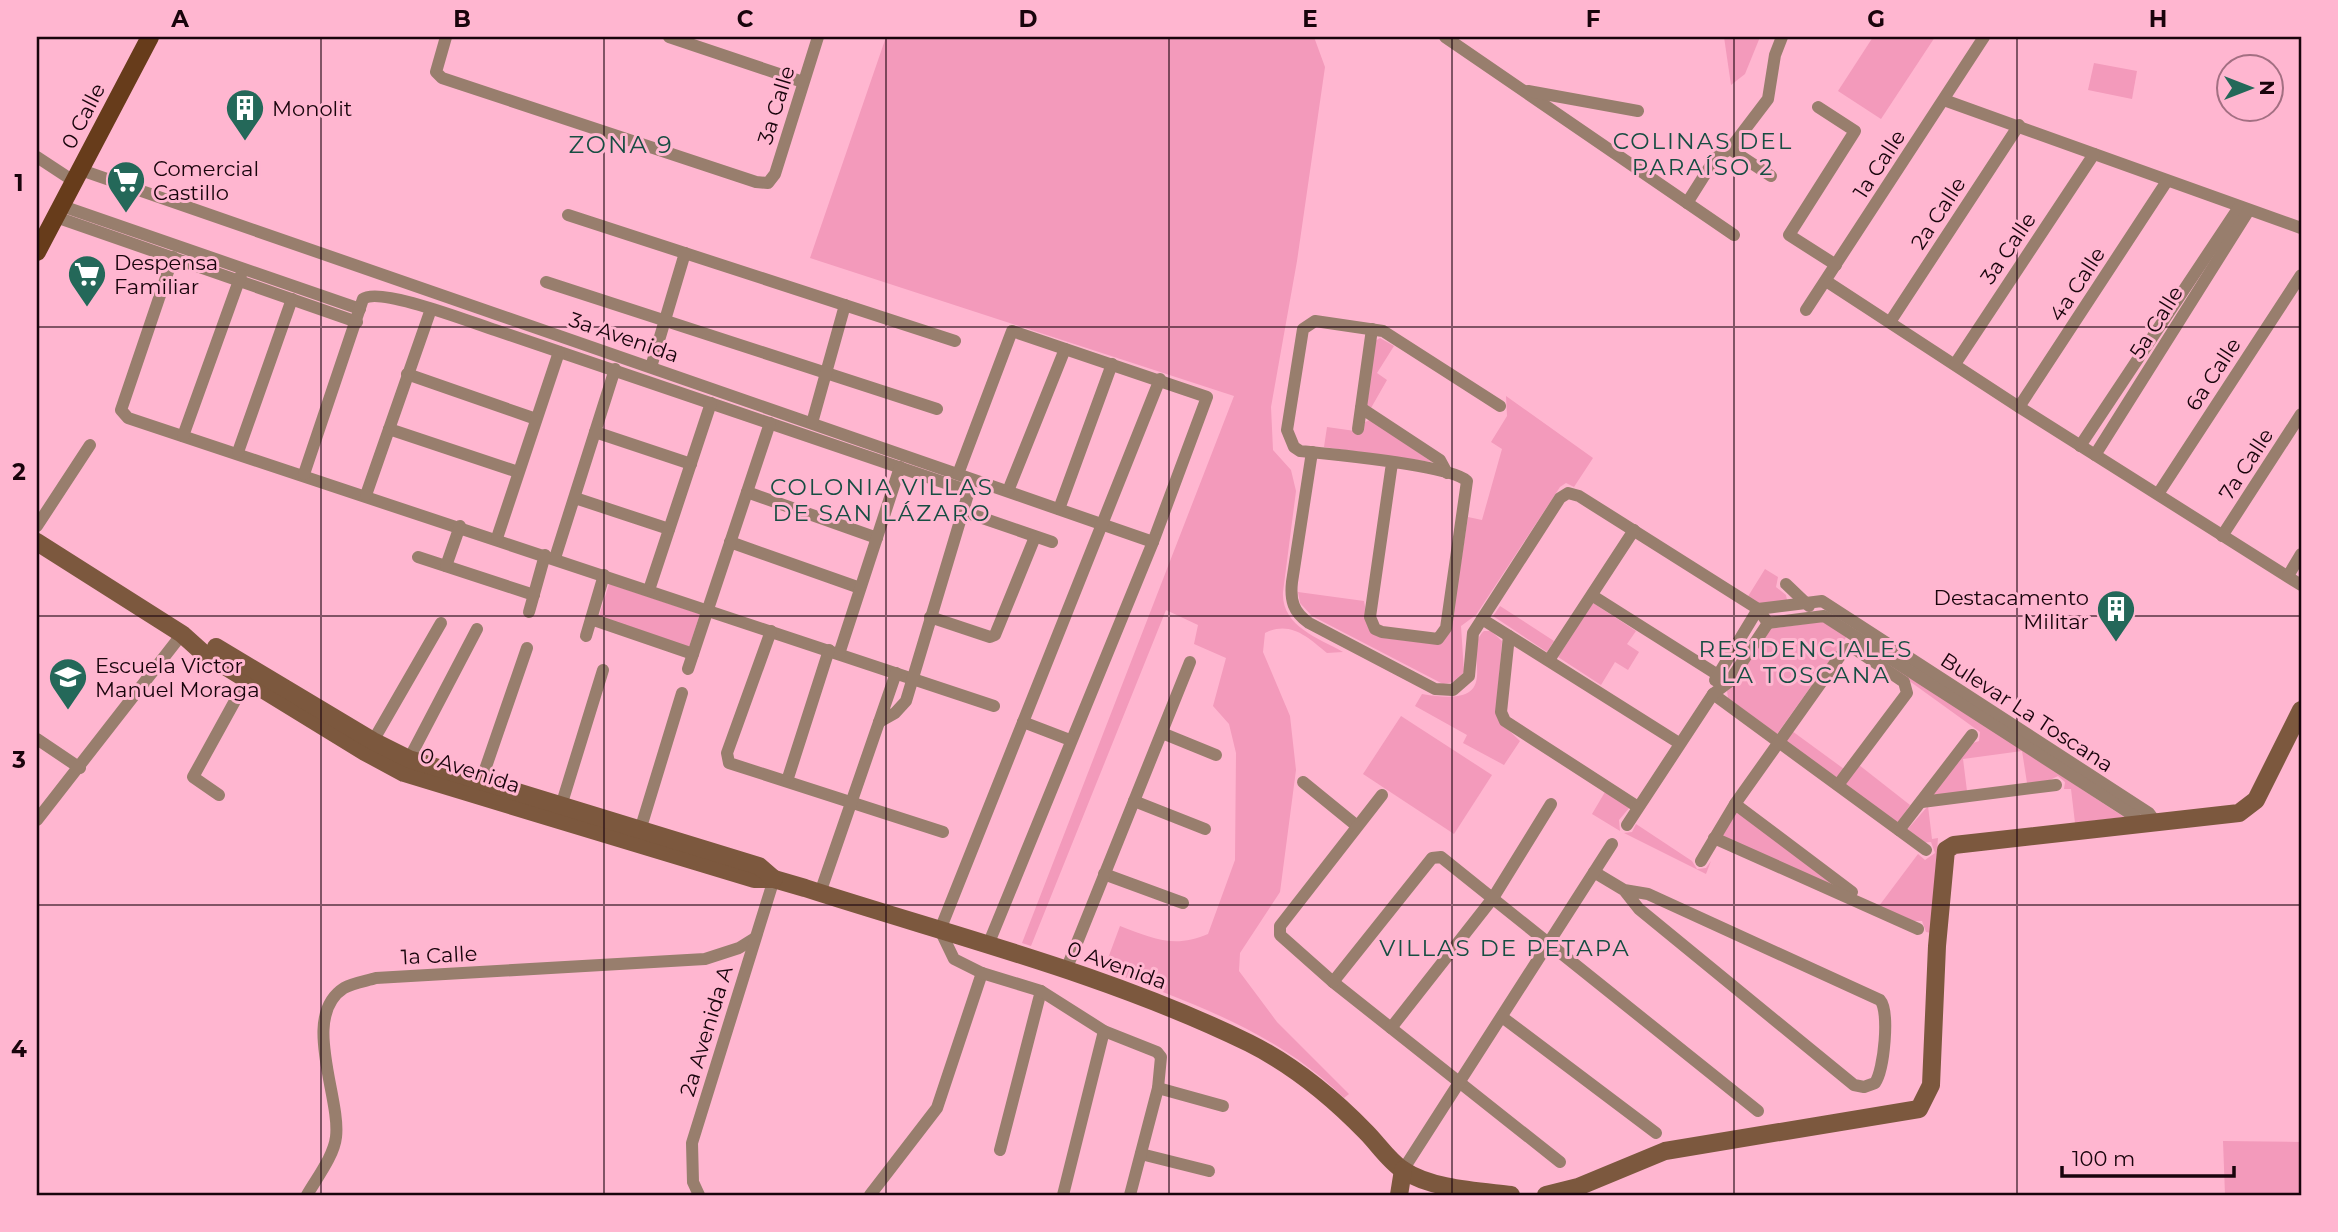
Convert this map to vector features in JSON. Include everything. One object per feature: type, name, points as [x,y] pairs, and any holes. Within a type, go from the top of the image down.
[{"type":"main road","name":"0 Calle","points":[[37,252],[150,37]]},
{"type":"main road","name":"0 Avenida","points":[[37,542],[182,634],[202,652],[382,762],[638,837]]},
{"type":"main road","name":"0 Avenida","points":[[182,634],[210,643],[373,741],[478,790],[561,806],[754,879],[774,879],[988,945],[1066,970],[1207,1023],[1283,1062],[1346,1113],[1403,1170]]},
{"type":"main road","points":[[1546,1195],[1578,1187],[1665,1151],[1919,1109],[1928,1098],[1931,1085],[1945,850],[1954,845],[2231,816],[2245,811],[2256,800],[2301,710]]},
{"type":"main road","points":[[1399,1195],[1403,1170],[1445,1184],[1511,1195]]},
{"type":"street","name":"3a Calle","points":[[446,37],[436,72],[442,78],[756,182],[768,183],[775,174],[818,37]]},
{"type":"street","points":[[669,37],[684,39],[803,82]]},
{"type":"street","points":[[1445,37],[1734,235]]},
{"type":"street","points":[[1687,203],[1716,157],[1730,149],[1768,99],[1775,55],[1782,37]]},
{"type":"street","name":"1a Calle","points":[[1806,310],[1983,37]]},
{"type":"street","points":[[1521,89],[1638,111]]},
{"type":"street","points":[[1944,100],[2301,228]]},
{"type":"street","points":[[1818,107],[1855,131],[1789,235],[1836,265]]},
{"type":"street","name":"2a Calle","points":[[1890,322],[2019,125]]},
{"type":"street","points":[[1730,149],[1770,176]]},
{"type":"street","name":"3a Calle","points":[[1955,364],[2094,154]]},
{"type":"street","name":"3a Avenida","points":[[37,158],[78,176],[651,367],[1153,542]]},
{"type":"street","name":"4a Calle","points":[[2019,407],[2167,181]]},
{"type":"street","name":"5a Calle","points":[[2080,446],[2244,208]]},
{"type":"street","name":"5a Calle","points":[[2095,455],[2244,208]]},
{"type":"street","points":[[59,212],[239,283],[358,316]]},
{"type":"street","points":[[59,212],[243,268],[358,316]]},
{"type":"street","points":[[568,215],[955,341]]},
{"type":"street","points":[[651,367],[685,253]]},
{"type":"street","points":[[173,257],[121,410],[128,418],[497,538],[994,706]]},
{"type":"street","points":[[183,436],[243,268]]},
{"type":"street","name":"6a Calle","points":[[2158,494],[2301,275]]},
{"type":"street","points":[[1826,281],[2301,585]]},
{"type":"street","points":[[546,282],[937,409]]},
{"type":"street","points":[[303,474],[363,299],[374,294],[431,309],[615,369],[970,491],[911,677],[906,701],[895,713],[878,722]]},
{"type":"street","points":[[238,452],[292,299]]},
{"type":"street","points":[[812,423],[845,305]]},
{"type":"street","points":[[366,495],[431,309]]},
{"type":"street","points":[[1392,463],[1369,607],[1373,625],[1382,632],[1433,640],[1445,631],[1467,481],[1447,473],[1392,463],[1297,449],[1288,435],[1303,329],[1314,321],[1383,331],[1500,406]]},
{"type":"street","points":[[1358,429],[1373,329]]},
{"type":"street","points":[[958,474],[1012,331],[1160,379],[1204,395],[1208,400],[1153,542],[988,945]]},
{"type":"street","points":[[1008,491],[1065,349]]},
{"type":"street","points":[[497,538],[559,352]]},
{"type":"street","points":[[1059,509],[1112,364]]},
{"type":"street","points":[[528,612],[575,498],[615,369]]},
{"type":"street","points":[[407,374],[536,419]]},
{"type":"street","points":[[1130,1195],[1158,1088],[1162,1065],[1157,1052],[1104,1031],[1041,991],[982,973],[954,959],[940,930],[1160,379]]},
{"type":"street","points":[[649,590],[711,403]]},
{"type":"street","points":[[1361,408],[1440,460],[1447,473]]},
{"type":"street","name":"7a Calle","points":[[2222,536],[2301,414]]},
{"type":"street","points":[[688,668],[770,423]]},
{"type":"street","points":[[388,429],[518,472]]},
{"type":"street","points":[[595,432],[691,464]]},
{"type":"street","points":[[37,526],[90,446]]},
{"type":"street","points":[[1312,452],[1291,593],[1300,615],[1430,688],[1443,691],[1457,689],[1469,676],[1472,636],[1563,495],[1577,495],[1758,609],[1768,623],[1728,682],[1713,694],[1627,825]]},
{"type":"street","points":[[788,780],[860,588],[900,467]]},
{"type":"street","points":[[747,492],[877,538]]},
{"type":"street","points":[[575,498],[669,529]]},
{"type":"street","points":[[965,512],[1052,542]]},
{"type":"street","points":[[446,566],[460,526]]},
{"type":"street","points":[[1549,660],[1634,530]]},
{"type":"street","points":[[930,617],[990,637],[995,635],[1035,537]]},
{"type":"street","points":[[730,542],[860,588]]},
{"type":"street","points":[[2288,576],[2301,554]]},
{"type":"street","points":[[418,557],[534,595]]},
{"type":"street","points":[[586,636],[604,575]]},
{"type":"street","points":[[1786,584],[1808,603],[1811,617]]},
{"type":"street","points":[[1592,596],[1728,682]]},
{"type":"street","name":"Bulevar La Toscana","points":[[1758,609],[1822,601],[2149,813],[2150,824]]},
{"type":"street","points":[[1713,694],[1715,674],[1758,609]]},
{"type":"street","name":"Bulevar La Toscana","points":[[1768,623],[1824,616],[2150,824]]},
{"type":"street","points":[[591,619],[692,654]]},
{"type":"street","points":[[1482,619],[1679,743]]},
{"type":"street","points":[[373,741],[441,623]]},
{"type":"street","points":[[409,759],[477,629]]},
{"type":"street","points":[[771,631],[727,758],[729,763],[943,832]]},
{"type":"street","points":[[37,820],[182,634]]},
{"type":"street","points":[[1509,636],[1501,712],[1505,721],[1638,807]]},
{"type":"street","points":[[478,790],[527,648]]},
{"type":"street","points":[[1701,861],[1735,804],[1778,742],[1848,649],[1859,650],[1903,682],[1907,689],[1905,698],[1838,785]]},
{"type":"street","points":[[1066,970],[1190,662]]},
{"type":"street","points":[[561,806],[603,670]]},
{"type":"street","points":[[820,893],[896,673]]},
{"type":"street","points":[[219,794],[193,777],[247,679]]},
{"type":"street","points":[[638,837],[682,693]]},
{"type":"street","points":[[1713,694],[1926,850]]},
{"type":"street","points":[[1023,722],[1070,740]]},
{"type":"street","points":[[1162,733],[1216,755]]},
{"type":"street","points":[[1899,830],[1972,735]]},
{"type":"street","points":[[37,739],[80,768]]},
{"type":"street","points":[[1303,782],[1357,826]]},
{"type":"street","points":[[1922,802],[2056,785]]},
{"type":"street","points":[[1382,795],[1279,929],[1282,938],[1560,1163]]},
{"type":"street","points":[[1134,801],[1205,829]]},
{"type":"street","points":[[1391,1028],[1493,898],[1551,804]]},
{"type":"street","points":[[1735,804],[1869,905]]},
{"type":"street","points":[[1714,838],[1918,929]]},
{"type":"street","points":[[1403,1170],[1612,844]]},
{"type":"street","points":[[1334,982],[1432,858],[1445,858],[1549,945],[1758,1111]]},
{"type":"street","points":[[1594,872],[1624,890],[1639,909],[1854,1085],[1867,1087],[1877,1081],[1886,1013],[1880,1000],[1648,894],[1624,890]]},
{"type":"street","points":[[1104,874],[1183,903]]},
{"type":"street","name":"2a Avenida A","points":[[699,1195],[693,1182],[692,1143],[774,879]]},
{"type":"street","name":"1a Calle","points":[[307,1195],[336,1140],[337,1113],[326,1069],[323,1033],[328,1008],[344,988],[376,978],[705,959],[739,948],[755,938]]},
{"type":"street","points":[[870,1195],[937,1108],[982,973]]},
{"type":"street","points":[[1000,1150],[1041,991]]},
{"type":"street","points":[[1502,1017],[1656,1133]]},
{"type":"street","points":[[1063,1195],[1104,1031]]},
{"type":"street","points":[[1158,1088],[1223,1106]]},
{"type":"street","points":[[1141,1154],[1209,1171]]},
{"type":"shaded area","points":[[886,37],[1314,37],[1325,67],[1297,261],[1271,407],[1273,450],[1291,470],[1296,491],[1283,592],[1284,604],[1288,614],[1303,629],[1343,652],[1327,653],[1306,636],[1291,629],[1274,629],[1265,633],[1263,652],[1290,716],[1296,770],[1280,892],[1240,953],[1239,971],[1277,1022],[1349,1094],[1344,1098],[1317,1074],[1261,1036],[1201,1007],[1104,969],[1120,926],[1153,938],[1174,941],[1208,934],[1235,860],[1236,753],[1229,724],[1213,706],[1226,658],[1194,644],[1198,625],[1166,610],[1031,946],[1022,943],[1234,396],[810,258]]},
{"type":"shaded area","points":[[1724,37],[1760,37],[1745,74],[1731,85]]},
{"type":"shaded area","points":[[1873,37],[1935,37],[1881,119],[1838,91]]},
{"type":"shaded area","points":[[2094,63],[2137,71],[2132,99],[2088,90]]},
{"type":"shaded area","points":[[1380,338],[1394,346],[1377,373],[1387,380],[1371,408],[1367,405],[1375,341]]},
{"type":"shaded area","points":[[1506,396],[1593,458],[1574,487],[1566,483],[1560,487],[1476,615],[1461,626],[1464,672],[1453,682],[1443,684],[1312,616],[1300,603],[1298,592],[1364,601],[1369,629],[1384,638],[1435,644],[1451,626],[1468,517],[1482,520],[1502,449],[1491,442],[1507,416]]},
{"type":"shaded area","points":[[1370,420],[1432,462],[1324,447],[1327,427],[1362,432],[1365,422]]},
{"type":"shaded area","points":[[1765,569],[1778,577],[1776,587],[1786,595],[1787,600],[1756,604],[1747,598]]},
{"type":"shaded area","points":[[609,584],[700,614],[689,647],[599,616]]},
{"type":"shaded area","points":[[1593,603],[1636,631],[1627,644],[1639,652],[1628,670],[1615,662],[1601,685],[1558,657]]},
{"type":"shaded area","points":[[1500,606],[1554,641],[1547,652],[1493,616]]},
{"type":"shaded area","points":[[1826,621],[2124,817],[2075,823],[2071,789],[2064,789],[2065,782],[2058,776],[2048,781],[2027,783],[2022,751],[1963,759],[1967,791],[1931,796],[1970,744],[1979,741],[1980,732],[1847,636],[1777,734],[1728,698],[1727,691],[1769,629]]},
{"type":"shaded area","points":[[1484,631],[1491,631],[1502,641],[1496,714],[1499,721],[1520,741],[1504,765],[1463,743],[1467,735],[1415,706],[1422,694],[1449,697],[1466,694],[1474,687],[1478,640]]},
{"type":"shaded area","points":[[1401,716],[1492,775],[1454,834],[1363,774]]},
{"type":"shaded area","points":[[1792,731],[1844,769],[1836,779],[1785,741]]},
{"type":"shaded area","points":[[1859,765],[1910,805],[1897,824],[1845,785]]},
{"type":"shaded area","points":[[1605,792],[1630,807],[1619,820],[1620,831],[1592,814]]},
{"type":"shaded area","points":[[1735,804],[1869,905],[1714,838]]},
{"type":"shaded area","points":[[1928,806],[1932,839],[1938,838],[1931,933],[1926,932],[1922,921],[1914,921],[1879,906],[1918,854],[1925,860],[1935,853],[1931,842],[1921,843],[1906,831]]},
{"type":"shaded area","points":[[1636,824],[1692,861],[1697,869],[1706,868],[1711,861],[1706,874],[1624,833],[1632,832]]},
{"type":"shaded area","points":[[2223,1141],[2301,1142],[2301,1195],[2225,1195]]},
{"type":"place","name":"Monolit","points":[[245,142]]},
{"type":"place","name":"Comercial Castillo","points":[[126,214]]},
{"type":"place","name":"Despensa Familiar","points":[[87,308]]},
{"type":"place","name":"Destacamento Militar","points":[[2116,643]]},
{"type":"place","name":"Escuela Victor Manuel Moraga","points":[[68,711]]},
{"type":"district","name":"ZONA 9","points":[[621,144]]},
{"type":"district","name":"COLINAS DEL PARAÍSO 2","points":[[1703,154]]},
{"type":"district","name":"COLONIA VILLAS DE SAN LÁZARO","points":[[882,500]]},
{"type":"district","name":"RESIDENCIALES LA TOSCANA","points":[[1806,662]]},
{"type":"district","name":"VILLAS DE PETAPA","points":[[1505,948]]}]
